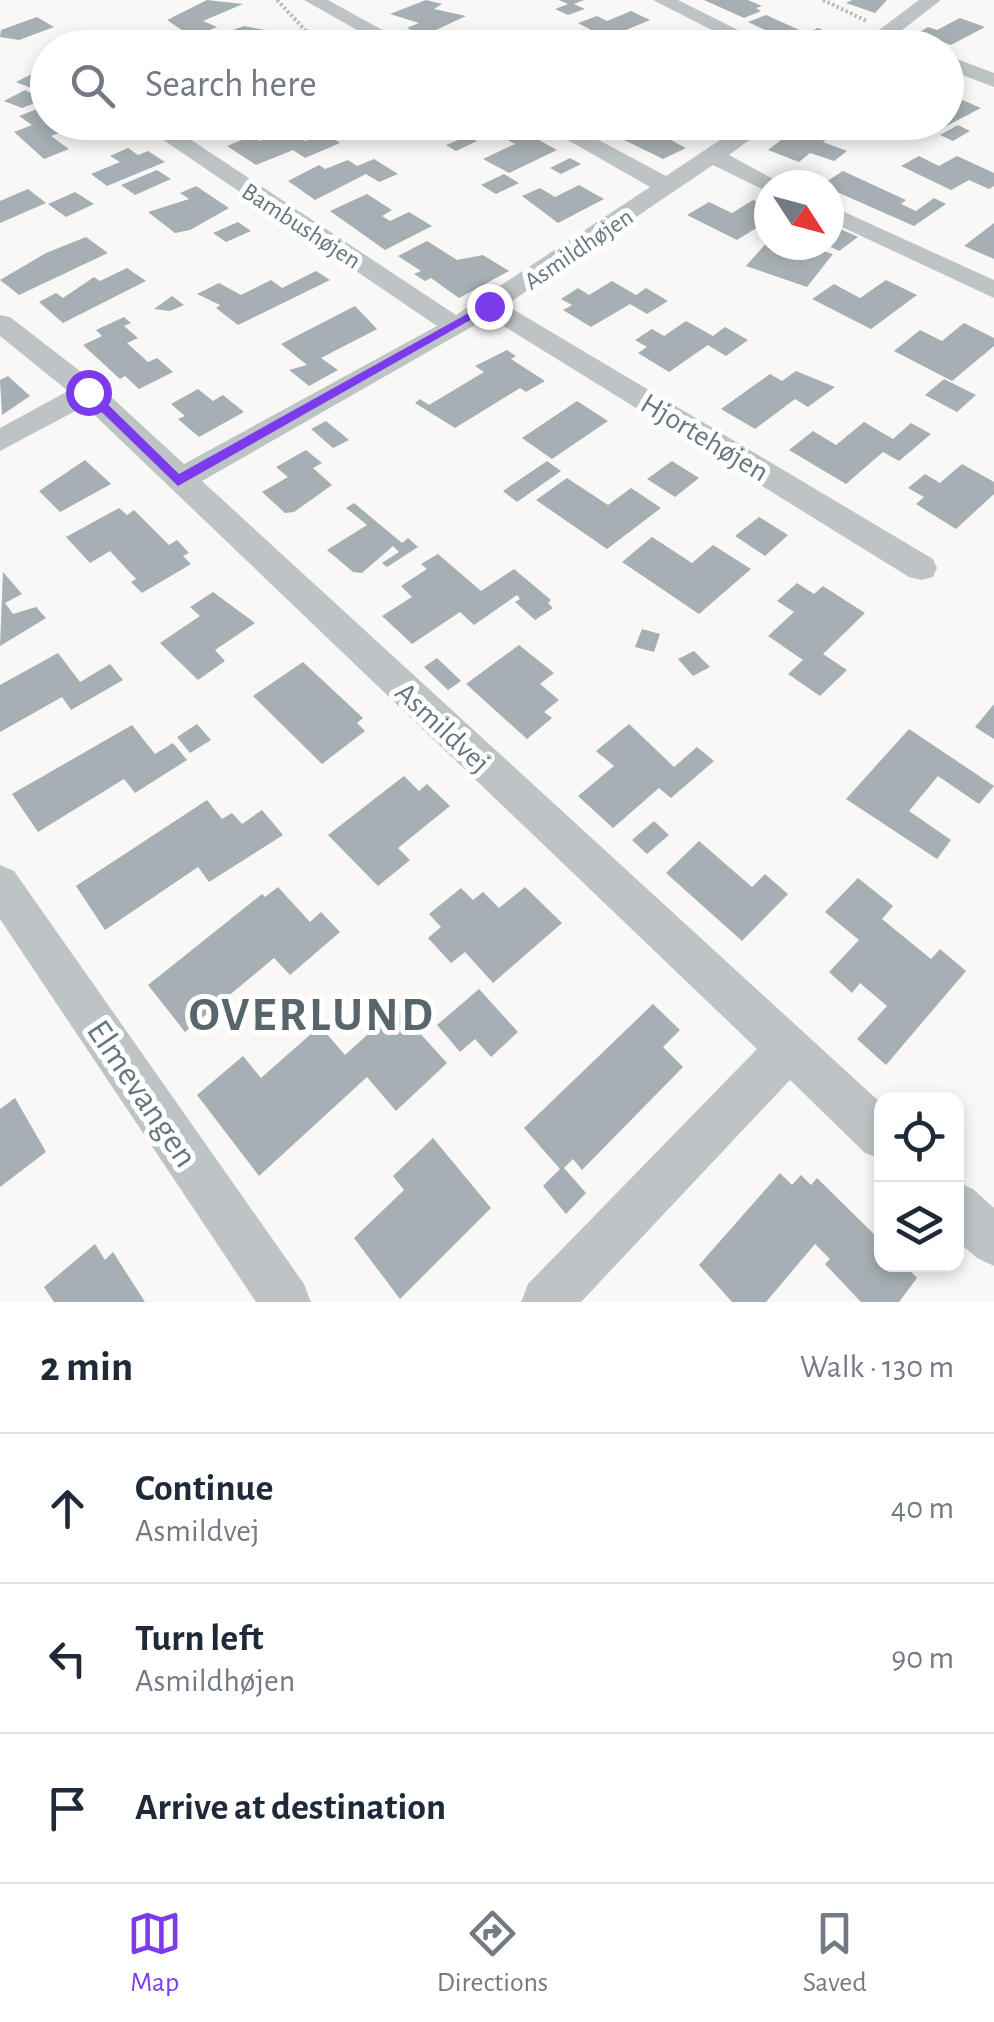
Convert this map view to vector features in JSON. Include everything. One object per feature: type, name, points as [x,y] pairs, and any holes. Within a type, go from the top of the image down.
[{"type":"street","points":[[314,0],[371,30]]},
{"type":"street","points":[[663,0],[726,30]]},
{"type":"street","points":[[889,30],[931,0]]},
{"type":"street","points":[[964,68],[994,81]]},
{"type":"street","name":"Bambushøjen","points":[[175,140],[456,327]]},
{"type":"street","points":[[581,140],[669,187]]},
{"type":"street","name":"Asmildhøjen","points":[[178,481],[456,327],[738,140]]},
{"type":"street","points":[[714,158],[754,177]]},
{"type":"street","points":[[844,219],[994,290]]},
{"type":"street","name":"Hjortehøjen","points":[[489,306],[922,568]]},
{"type":"street","name":"Asmildvej","points":[[0,323],[88,392],[178,481],[874,1129]]},
{"type":"street","points":[[0,441],[88,392]]},
{"type":"street","name":"Elmevangen","points":[[0,884],[286,1302]]},
{"type":"street","points":[[546,1302],[788,1048]]},
{"type":"street","points":[[964,1214],[994,1242]]},
{"type":"path","points":[[277,0],[305,30]]},
{"type":"path","points":[[822,0],[866,30]]},
{"type":"building","points":[[207,0],[243,4],[203,21],[217,27],[210,30],[182,30],[167,20]]},
{"type":"building","points":[[426,0],[442,4],[434,9],[466,16],[436,30],[411,30],[407,28],[419,23],[390,14]]},
{"type":"building","points":[[559,0],[584,0],[574,4],[585,9],[568,15],[555,9],[568,4]]},
{"type":"building","points":[[704,0],[748,0],[762,6],[756,8],[761,11],[744,18]]},
{"type":"building","points":[[887,0],[875,13],[846,3]]},
{"type":"building","points":[[631,11],[650,20],[626,30],[591,30],[578,23],[597,16],[607,21]]},
{"type":"building","points":[[766,15],[799,30],[765,30],[748,22]]},
{"type":"building","points":[[37,17],[54,27],[30,30],[30,36],[19,40],[0,37],[1,30]]},
{"type":"building","points":[[960,18],[985,27],[964,38],[964,30],[937,30]]},
{"type":"building","points":[[244,26],[265,30],[233,30]]},
{"type":"building","points":[[30,75],[30,88],[16,82]]},
{"type":"building","points":[[25,90],[30,92],[30,105],[22,108],[4,101]]},
{"type":"building","points":[[964,101],[981,108],[964,117]]},
{"type":"building","points":[[30,112],[30,124],[19,116]]},
{"type":"building","points":[[30,126],[30,140],[57,140],[69,149],[44,159],[14,132]]},
{"type":"building","points":[[242,140],[340,143],[305,158],[293,150],[256,165],[227,146]]},
{"type":"building","points":[[458,140],[477,141],[456,151],[446,145]]},
{"type":"building","points":[[508,140],[539,140],[557,150],[509,173],[483,159],[515,144]]},
{"type":"building","points":[[624,140],[671,140],[686,148],[663,159]]},
{"type":"building","points":[[781,140],[826,140],[823,142],[847,151],[834,161],[810,153],[799,162],[768,150]]},
{"type":"building","points":[[128,148],[138,155],[148,151],[165,162],[107,186],[91,174],[120,162],[110,156]]},
{"type":"building","points":[[919,156],[939,166],[957,156],[994,173],[994,186],[989,189],[969,180],[951,190],[901,166]]},
{"type":"building","points":[[570,158],[581,164],[561,174],[550,168]]},
{"type":"building","points":[[374,159],[398,174],[379,182],[366,174],[315,200],[288,181],[319,165],[325,169],[348,160],[357,166]]},
{"type":"building","points":[[157,170],[171,179],[135,195],[121,185]]},
{"type":"building","points":[[844,171],[906,200],[901,204],[916,211],[934,198],[946,204],[914,226],[844,195]]},
{"type":"building","points":[[504,174],[519,183],[496,194],[481,185]]},
{"type":"building","points":[[579,185],[604,199],[558,223],[522,196],[540,188],[555,197]]},
{"type":"building","points":[[196,186],[229,208],[190,230],[175,233],[148,212],[189,199],[180,193]]},
{"type":"building","points":[[28,189],[46,203],[0,223],[0,201]]},
{"type":"building","points":[[75,192],[94,204],[66,217],[48,204]]},
{"type":"building","points":[[367,194],[392,210],[382,216],[390,221],[409,212],[432,226],[385,250],[330,211]]},
{"type":"building","points":[[754,200],[754,229],[737,240],[687,215],[709,202],[732,213]]},
{"type":"building","points":[[238,222],[251,231],[226,242],[213,233]]},
{"type":"building","points":[[994,223],[994,259],[964,246]]},
{"type":"building","points":[[844,231],[858,237],[844,247]]},
{"type":"building","points":[[86,237],[108,253],[19,295],[0,280],[46,253]]},
{"type":"building","points":[[427,241],[457,260],[483,255],[509,271],[459,298],[431,278],[425,281],[414,274],[421,271],[398,256]]},
{"type":"building","points":[[754,257],[754,260],[828,260],[807,287],[746,266]]},
{"type":"building","points":[[127,268],[146,281],[63,323],[39,302],[56,293],[63,298],[94,277],[100,281]]},
{"type":"building","points":[[316,271],[330,280],[238,325],[216,308],[220,305],[197,294],[219,283],[241,295],[271,280],[282,288]]},
{"type":"building","points":[[886,280],[917,295],[871,329],[812,299],[834,284],[860,298]]},
{"type":"building","points":[[612,281],[636,295],[646,288],[668,301],[647,314],[630,304],[591,327],[563,310],[572,305],[561,299],[578,288],[589,295]]},
{"type":"building","points":[[172,296],[184,305],[170,311],[154,309]]},
{"type":"building","points":[[355,306],[377,329],[321,358],[338,370],[309,386],[289,370],[307,365],[281,344]]},
{"type":"building","points":[[124,317],[131,323],[124,326],[138,338],[127,343],[148,362],[157,358],[173,372],[139,389],[125,376],[120,379],[83,345],[102,336],[96,330]]},
{"type":"building","points":[[686,321],[713,336],[725,327],[748,340],[726,356],[708,345],[669,372],[638,353],[647,347],[635,340],[652,329],[664,336]]},
{"type":"building","points":[[964,323],[994,338],[994,346],[952,381],[894,351],[920,330],[942,341]]},
{"type":"building","points":[[507,350],[516,356],[511,359],[545,381],[526,392],[520,388],[455,428],[415,403],[420,399],[429,405],[484,372],[475,366]]},
{"type":"building","points":[[796,371],[835,387],[808,407],[795,399],[755,429],[721,409],[770,374],[782,381]]},
{"type":"building","points":[[8,376],[30,396],[2,415],[0,380]]},
{"type":"building","points":[[944,379],[976,395],[957,412],[925,395]]},
{"type":"building","points":[[198,389],[213,401],[223,395],[244,412],[199,437],[178,419],[185,416],[171,404]]},
{"type":"building","points":[[577,401],[608,421],[552,459],[522,438]]},
{"type":"building","points":[[326,421],[349,440],[333,448],[311,429]]},
{"type":"building","points":[[864,422],[893,439],[911,423],[931,434],[899,461],[883,452],[846,484],[789,450],[813,431],[836,445]]},
{"type":"building","points":[[306,450],[322,463],[313,468],[332,485],[294,512],[285,513],[262,492],[288,477],[276,467]]},
{"type":"building","points":[[85,460],[111,484],[60,512],[39,491]]},
{"type":"building","points":[[547,461],[561,471],[517,502],[503,491]]},
{"type":"building","points":[[672,461],[699,478],[675,497],[647,479]]},
{"type":"building","points":[[962,464],[994,482],[994,494],[956,529],[916,504],[924,497],[908,488],[925,474],[940,483]]},
{"type":"building","points":[[567,478],[608,505],[631,488],[661,508],[607,549],[536,500]]},
{"type":"building","points":[[354,503],[402,543],[408,538],[418,547],[387,567],[382,563],[399,552],[393,546],[362,573],[353,572],[327,550],[367,525],[346,508]]},
{"type":"building","points":[[119,508],[127,515],[134,510],[169,545],[177,540],[189,553],[183,556],[191,564],[142,593],[131,582],[136,579],[110,551],[90,563],[66,537]]},
{"type":"building","points":[[759,517],[788,535],[765,556],[735,536]]},
{"type":"building","points":[[652,537],[692,563],[713,545],[751,569],[699,614],[622,562]]},
{"type":"building","points":[[438,554],[481,591],[514,569],[551,600],[548,603],[553,608],[535,620],[515,602],[520,599],[517,595],[474,625],[460,612],[412,644],[382,616],[412,597],[401,586],[427,569],[421,564]]},
{"type":"building","points":[[3,572],[22,594],[5,603],[13,614],[36,607],[46,618],[0,646]]},
{"type":"building","points":[[797,583],[814,594],[823,586],[865,613],[823,654],[847,670],[820,696],[788,674],[803,660],[768,636],[794,612],[777,601]]},
{"type":"building","points":[[213,592],[255,623],[215,650],[225,661],[198,680],[160,643],[200,616],[190,607]]},
{"type":"building","points":[[642,629],[660,634],[654,652],[635,647]]},
{"type":"building","points":[[519,645],[554,673],[540,684],[559,700],[544,712],[552,718],[527,739],[466,684]]},
{"type":"building","points":[[694,651],[710,667],[693,676],[678,659]]},
{"type":"building","points":[[58,653],[80,682],[110,664],[123,680],[71,710],[62,697],[0,732],[0,685]]},
{"type":"building","points":[[437,658],[461,681],[448,690],[424,667]]},
{"type":"building","points":[[303,662],[363,718],[357,723],[365,731],[322,764],[253,696]]},
{"type":"building","points":[[994,704],[994,739],[975,727]]},
{"type":"building","points":[[197,724],[211,740],[190,753],[177,737]]},
{"type":"building","points":[[629,724],[674,767],[697,747],[714,761],[671,798],[659,788],[613,828],[578,796],[614,766],[596,751]]},
{"type":"building","points":[[132,725],[155,754],[173,743],[187,760],[135,793],[124,779],[38,832],[12,794]]},
{"type":"building","points":[[909,729],[994,786],[979,804],[938,776],[909,811],[951,840],[937,859],[846,799]]},
{"type":"building","points":[[404,776],[419,791],[427,784],[450,806],[398,848],[410,860],[378,886],[328,835]]},
{"type":"building","points":[[207,800],[222,819],[232,813],[242,824],[262,810],[283,835],[209,882],[198,867],[105,930],[76,886]]},
{"type":"building","points":[[654,821],[669,835],[647,854],[632,840]]},
{"type":"building","points":[[699,841],[752,887],[765,874],[788,894],[742,941],[666,873]]},
{"type":"building","points":[[858,878],[893,906],[882,919],[931,959],[940,949],[966,971],[886,1065],[857,1039],[887,1006],[860,983],[852,993],[829,972],[859,940],[825,912]]},
{"type":"building","points":[[278,887],[310,922],[321,912],[340,932],[290,975],[274,958],[185,1032],[148,985],[262,894],[265,897]]},
{"type":"building","points":[[525,887],[562,923],[493,983],[465,952],[451,963],[428,938],[441,927],[429,914],[461,888],[473,900],[483,892],[499,908]]},
{"type":"building","points":[[479,989],[518,1032],[491,1057],[475,1039],[460,1052],[437,1025]]},
{"type":"building","points":[[653,1004],[680,1030],[663,1047],[683,1067],[582,1170],[573,1159],[564,1168],[586,1193],[566,1214],[543,1186],[560,1169],[524,1128]]},
{"type":"building","points":[[397,1008],[447,1063],[396,1111],[367,1077],[259,1176],[197,1095],[243,1056],[261,1078],[320,1026],[345,1055]]},
{"type":"building","points":[[15,1098],[46,1152],[0,1187],[0,1109]]},
{"type":"building","points":[[433,1138],[491,1208],[400,1299],[354,1238],[404,1190],[393,1176]]},
{"type":"building","points":[[780,1173],[792,1185],[801,1175],[811,1185],[817,1178],[874,1234],[874,1272],[911,1272],[917,1278],[899,1302],[861,1302],[825,1264],[830,1259],[815,1244],[766,1302],[732,1302],[699,1265]]},
{"type":"building","points":[[95,1244],[105,1260],[113,1252],[145,1302],[54,1302],[44,1287]]},
{"type":"district","name":"OVERLUND","points":[[312,1013]]},
{"type":"route","points":[[88,392],[178,481],[489,306]]}]
